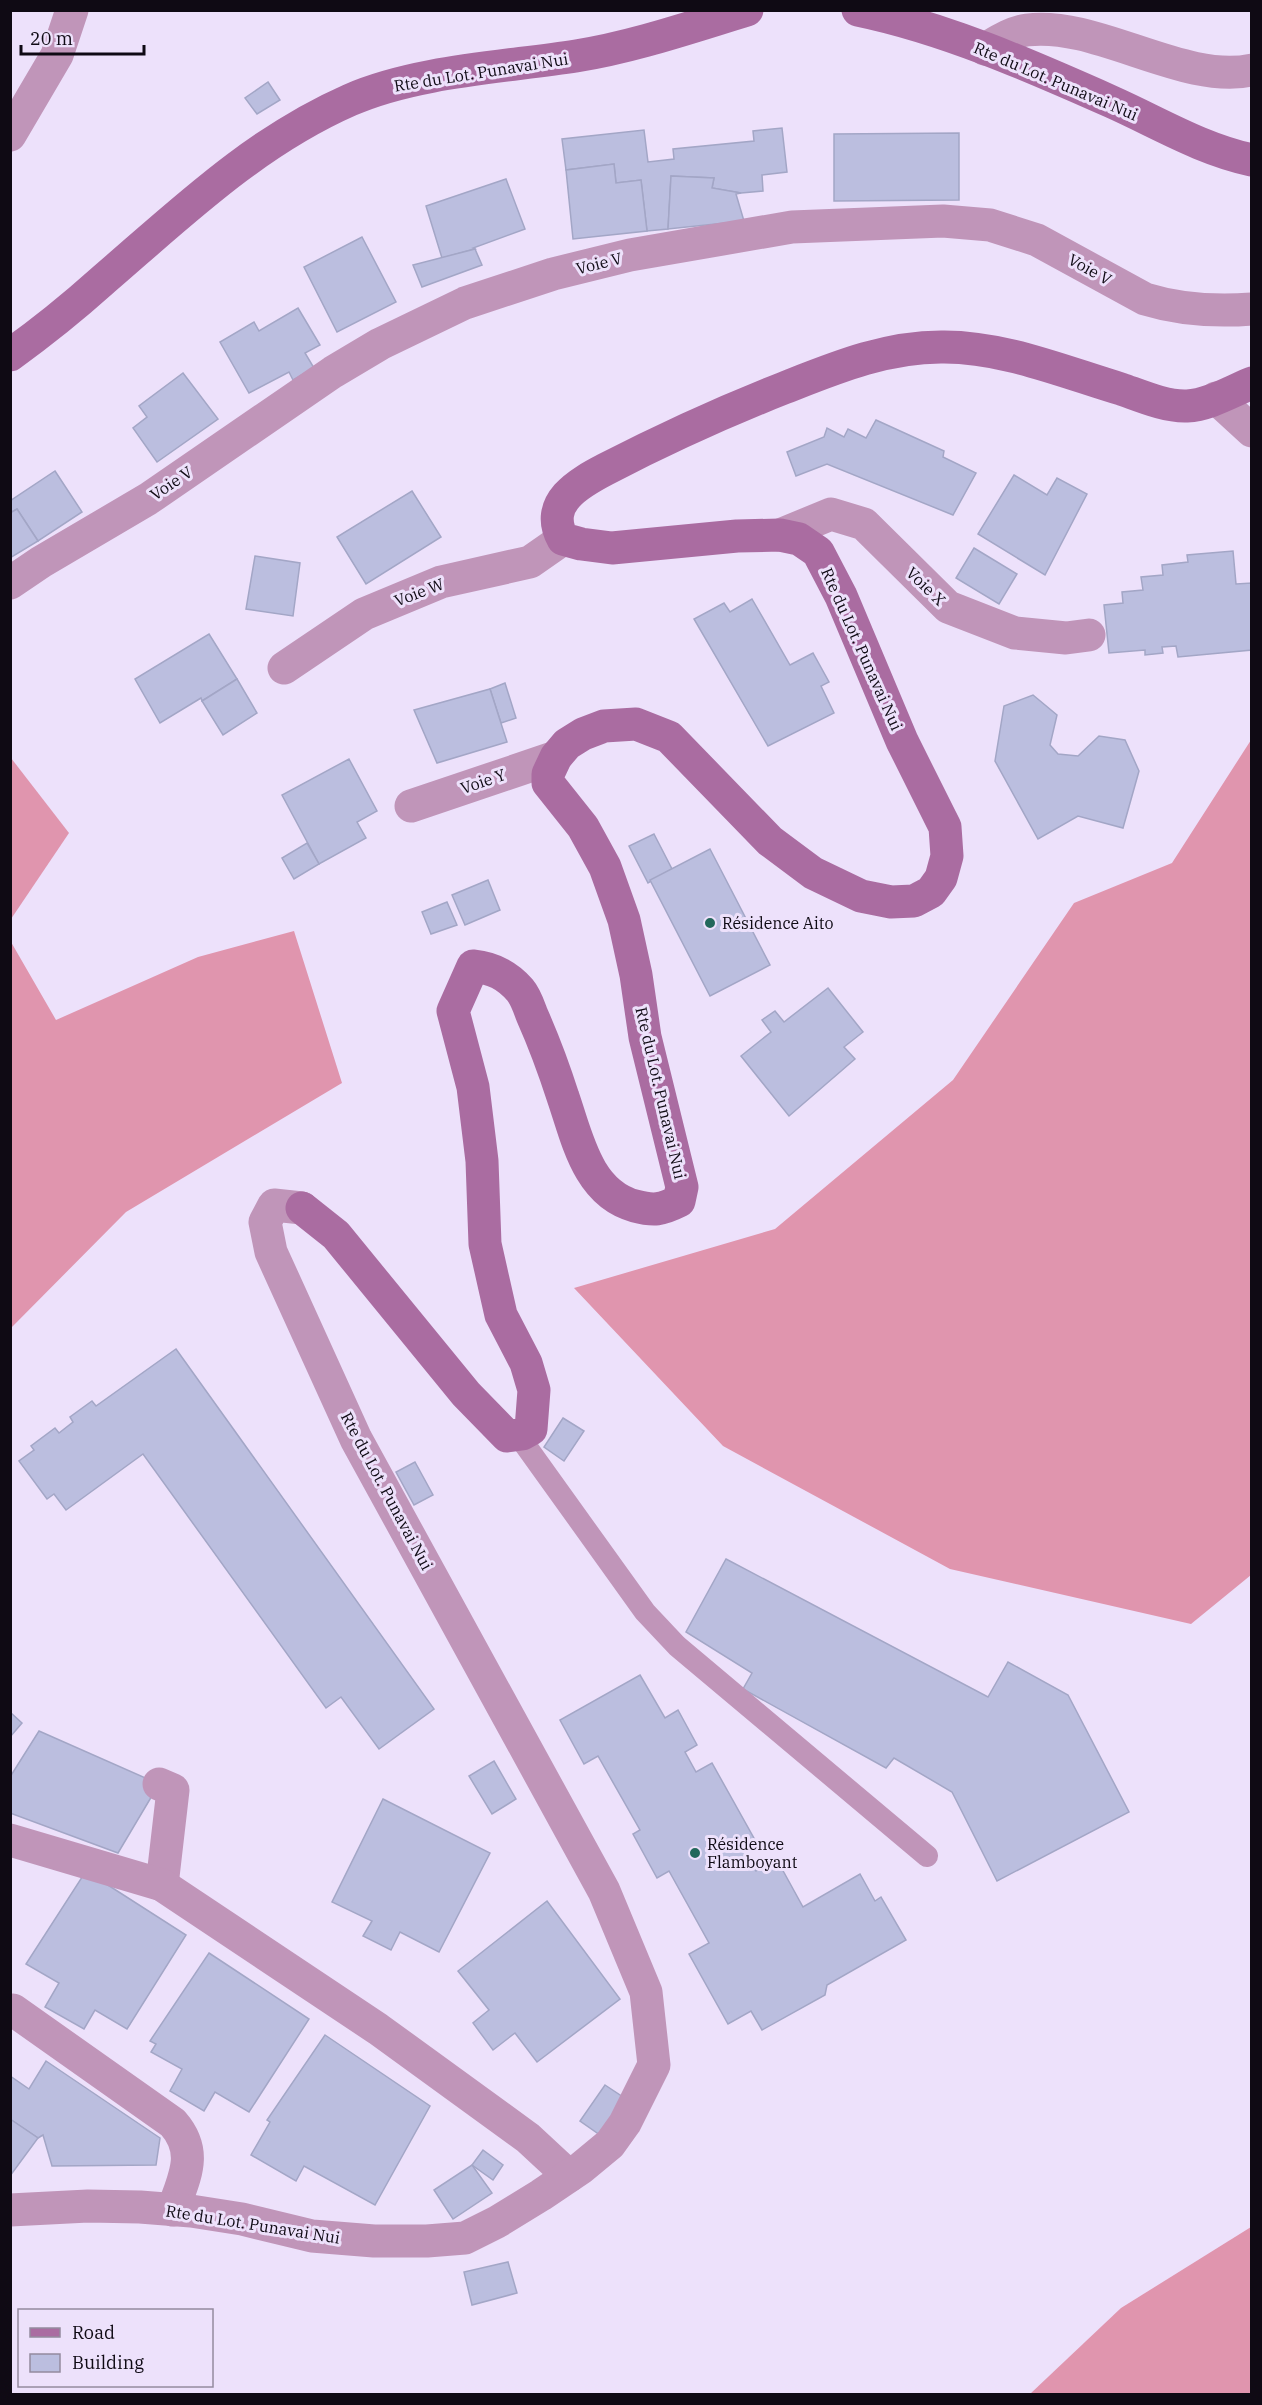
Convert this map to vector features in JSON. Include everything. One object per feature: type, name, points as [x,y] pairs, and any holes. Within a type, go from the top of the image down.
[{"type":"main road","name":"Rte du Lot. Punavai Nui","points":[[10,355],[100,283],[243,162],[288,131],[351,99],[398,84],[522,62],[577,56],[747,10]]},
{"type":"main road","name":"Rte du Lot. Punavai Nui","points":[[858,10],[884,16],[985,49],[1114,103],[1176,135],[1232,156],[1251,160]]},
{"type":"main road","points":[[563,539],[557,528],[559,513],[566,494],[585,480],[670,436],[754,400],[848,362],[895,351],[942,346],[988,351],[1041,364],[1158,401],[1187,406],[1216,398],[1251,383]]},
{"type":"main road","name":"Rte du Lot. Punavai Nui","points":[[302,1208],[336,1235],[466,1394],[507,1436],[518,1435],[531,1429],[534,1390],[526,1362],[501,1315],[485,1244],[482,1161],[473,1087],[453,1011],[473,966],[489,968],[506,977],[522,992],[541,1037],[580,1149],[600,1186],[612,1196],[648,1209],[662,1209],[678,1201],[682,1187],[645,1037],[636,975],[624,920],[605,867],[583,826],[548,783],[548,774],[556,757],[567,744],[583,734],[604,726],[636,724],[669,737],[770,841],[813,873],[861,896],[891,902],[914,901],[931,892],[941,878],[946,856],[945,827],[902,741],[841,596],[818,552],[799,539],[780,534],[612,548],[563,539]]},
{"type":"street","points":[[10,135],[57,56],[72,10]]},
{"type":"street","points":[[985,49],[1001,39],[1025,30],[1050,29],[1089,37],[1201,69],[1236,73],[1251,70]]},
{"type":"street","name":"Voie V","points":[[10,583],[41,562],[148,499],[333,372],[380,344],[465,303],[553,274],[630,255],[792,227],[943,221],[990,225],[1037,240],[1145,298],[1162,304],[1213,312],[1251,309]]},
{"type":"street","points":[[1216,398],[1251,431]]},
{"type":"street","name":"Voie X","points":[[780,534],[831,514],[838,515],[864,524],[948,608],[1015,633],[1066,638],[1089,635]]},
{"type":"street","name":"Voie W","points":[[284,668],[364,614],[441,582],[530,562],[563,539]]},
{"type":"street","name":"Voie Y","points":[[411,806],[556,757]]},
{"type":"street","name":"Rte du Lot. Punavai Nui","points":[[10,2210],[87,2206],[174,2210],[242,2219],[312,2236],[374,2241],[465,2238],[497,2222],[569,2176],[610,2144],[626,2123],[654,2065],[646,1992],[604,1892],[356,1439],[271,1252],[265,1222],[274,1205],[302,1208]]},
{"type":"street","points":[[159,1784],[173,1790],[162,1885]]},
{"type":"street","points":[[10,1840],[162,1885],[378,2029],[528,2138],[569,2176]]},
{"type":"street","points":[[13,2010],[165,2116],[183,2135],[189,2162],[174,2210]]},
{"type":"lane","points":[[518,1435],[645,1612],[676,1646],[927,1856]]},
{"type":"shaded area","points":[[1251,740],[1251,1575],[1191,1624],[950,1569],[723,1446],[574,1288],[775,1229],[953,1080],[1074,903],[1172,863]]},
{"type":"shaded area","points":[[11,758],[69,833],[11,919]]},
{"type":"shaded area","points":[[294,931],[342,1083],[126,1212],[11,1328],[11,942],[56,1020],[198,957]]},
{"type":"shaded area","points":[[1251,2227],[1251,2394],[1030,2394],[1121,2308]]},
{"type":"building","points":[[268,82],[280,100],[257,114],[245,98]]},
{"type":"building","points":[[782,128],[787,172],[762,175],[763,191],[741,193],[712,188],[714,178],[671,176],[668,229],[647,231],[641,180],[616,183],[614,164],[566,170],[562,139],[644,130],[648,162],[674,159],[673,149],[754,141],[753,131]]},
{"type":"building","points":[[959,133],[959,200],[834,201],[834,134]]},
{"type":"building","points":[[614,164],[616,183],[641,180],[647,231],[573,239],[566,170]]},
{"type":"building","points":[[671,176],[714,178],[712,188],[741,193],[736,194],[744,221],[668,229]]},
{"type":"building","points":[[506,179],[525,229],[473,248],[475,249],[442,258],[426,206]]},
{"type":"building","points":[[362,237],[396,302],[337,332],[304,267]]},
{"type":"building","points":[[475,249],[482,265],[422,287],[413,265]]},
{"type":"building","points":[[298,308],[320,345],[305,353],[314,368],[293,380],[289,372],[249,393],[220,342],[254,322],[259,331]]},
{"type":"building","points":[[183,373],[218,419],[157,462],[133,428],[147,417],[139,406]]},
{"type":"building","points":[[876,420],[944,451],[943,457],[976,473],[953,515],[827,464],[796,476],[787,452],[824,437],[827,428],[844,437],[848,429],[866,438]]},
{"type":"building","points":[[55,471],[82,512],[38,541],[17,509],[10,513],[10,501]]},
{"type":"building","points":[[1014,475],[1047,495],[1057,478],[1087,494],[1045,575],[978,534]]},
{"type":"building","points":[[412,491],[441,537],[366,584],[337,537]]},
{"type":"building","points":[[17,509],[38,541],[10,558],[10,513]]},
{"type":"building","points":[[974,548],[1017,574],[999,604],[956,578]]},
{"type":"building","points":[[1233,551],[1236,584],[1252,583],[1252,650],[1178,657],[1176,646],[1162,647],[1163,653],[1145,655],[1145,650],[1109,653],[1104,605],[1123,603],[1122,592],[1143,590],[1141,577],[1163,575],[1162,565],[1188,562],[1187,555]]},
{"type":"building","points":[[255,556],[300,563],[293,616],[246,609]]},
{"type":"building","points":[[752,599],[790,665],[813,653],[829,682],[821,686],[834,713],[768,746],[694,619],[724,603],[730,612]]},
{"type":"building","points":[[209,634],[237,679],[160,723],[135,679]]},
{"type":"building","points":[[237,679],[257,713],[223,735],[202,701]]},
{"type":"building","points":[[505,683],[516,718],[501,723],[490,689]]},
{"type":"building","points":[[490,689],[507,742],[437,763],[414,710]]},
{"type":"building","points":[[1033,695],[1057,715],[1050,745],[1058,754],[1078,756],[1099,736],[1125,740],[1139,771],[1123,828],[1078,816],[1038,839],[995,761],[1004,706]]},
{"type":"building","points":[[349,759],[377,811],[357,822],[366,838],[319,864],[282,795]]},
{"type":"building","points":[[654,834],[672,869],[648,883],[629,846]]},
{"type":"building","points":[[307,843],[319,864],[294,879],[282,858]]},
{"type":"building","name":"Résidence Aito","points":[[710,849],[770,965],[710,996],[650,880]]},
{"type":"building","points":[[488,880],[500,910],[465,925],[452,895]]},
{"type":"building","points":[[447,902],[457,925],[431,934],[422,912]]},
{"type":"building","points":[[828,988],[863,1032],[844,1047],[855,1059],[789,1116],[741,1056],[771,1032],[762,1020],[775,1011],[784,1022]]},
{"type":"building","points":[[176,1349],[434,1709],[379,1749],[341,1697],[326,1708],[143,1454],[66,1510],[54,1494],[47,1499],[19,1461],[34,1450],[31,1446],[55,1428],[59,1433],[73,1422],[70,1417],[92,1401],[96,1406]]},
{"type":"building","points":[[563,1418],[584,1431],[564,1461],[544,1447]]},
{"type":"building","points":[[415,1462],[433,1495],[414,1505],[396,1472]]},
{"type":"building","points":[[726,1559],[988,1697],[1008,1662],[1068,1695],[1129,1812],[997,1881],[952,1792],[894,1758],[886,1768],[743,1689],[752,1673],[686,1632]]},
{"type":"building","name":"Résidence Flamboyant","points":[[640,1675],[665,1718],[678,1710],[697,1745],[685,1752],[696,1772],[712,1763],[755,1840],[743,1847],[756,1871],[776,1858],[803,1907],[860,1874],[875,1901],[881,1897],[906,1940],[827,1985],[825,1995],[762,2030],[751,2011],[728,2024],[689,1954],[709,1943],[669,1871],[657,1878],[633,1834],[640,1830],[598,1756],[584,1764],[560,1720]]},
{"type":"building","points":[[10,1712],[22,1723],[10,1737]]},
{"type":"building","points":[[39,1731],[159,1784],[118,1853],[10,1813],[10,1777]]},
{"type":"building","points":[[494,1761],[516,1799],[492,1814],[469,1776]]},
{"type":"building","points":[[383,1799],[490,1853],[439,1952],[400,1932],[391,1950],[363,1936],[372,1921],[332,1902]]},
{"type":"building","points":[[86,1871],[186,1935],[127,2029],[95,2010],[84,2029],[45,2007],[59,1983],[26,1964]]},
{"type":"building","points":[[547,1901],[620,1999],[537,2062],[515,2033],[493,2050],[473,2023],[489,2010],[458,1971]]},
{"type":"building","points":[[209,1953],[309,2019],[249,2112],[215,2092],[204,2111],[170,2091],[182,2069],[151,2052],[156,2044],[150,2041]]},
{"type":"building","points":[[325,2035],[430,2106],[375,2205],[304,2166],[296,2181],[251,2155],[270,2122],[267,2120]]},
{"type":"building","points":[[46,2061],[160,2138],[156,2165],[52,2166],[43,2135],[38,2138],[10,2119],[10,2076],[29,2089]]},
{"type":"building","points":[[605,2085],[626,2099],[600,2135],[580,2121]]},
{"type":"building","points":[[10,2119],[38,2138],[10,2176]]},
{"type":"building","points":[[483,2150],[503,2165],[493,2180],[472,2165]]},
{"type":"building","points":[[472,2165],[492,2193],[453,2219],[434,2190]]},
{"type":"building","points":[[508,2262],[517,2293],[472,2305],[464,2272]]},
{"type":"place","name":"Résidence Aito","points":[[710,923]]},
{"type":"place","name":"Résidence Flamboyant","points":[[695,1853]]}]
